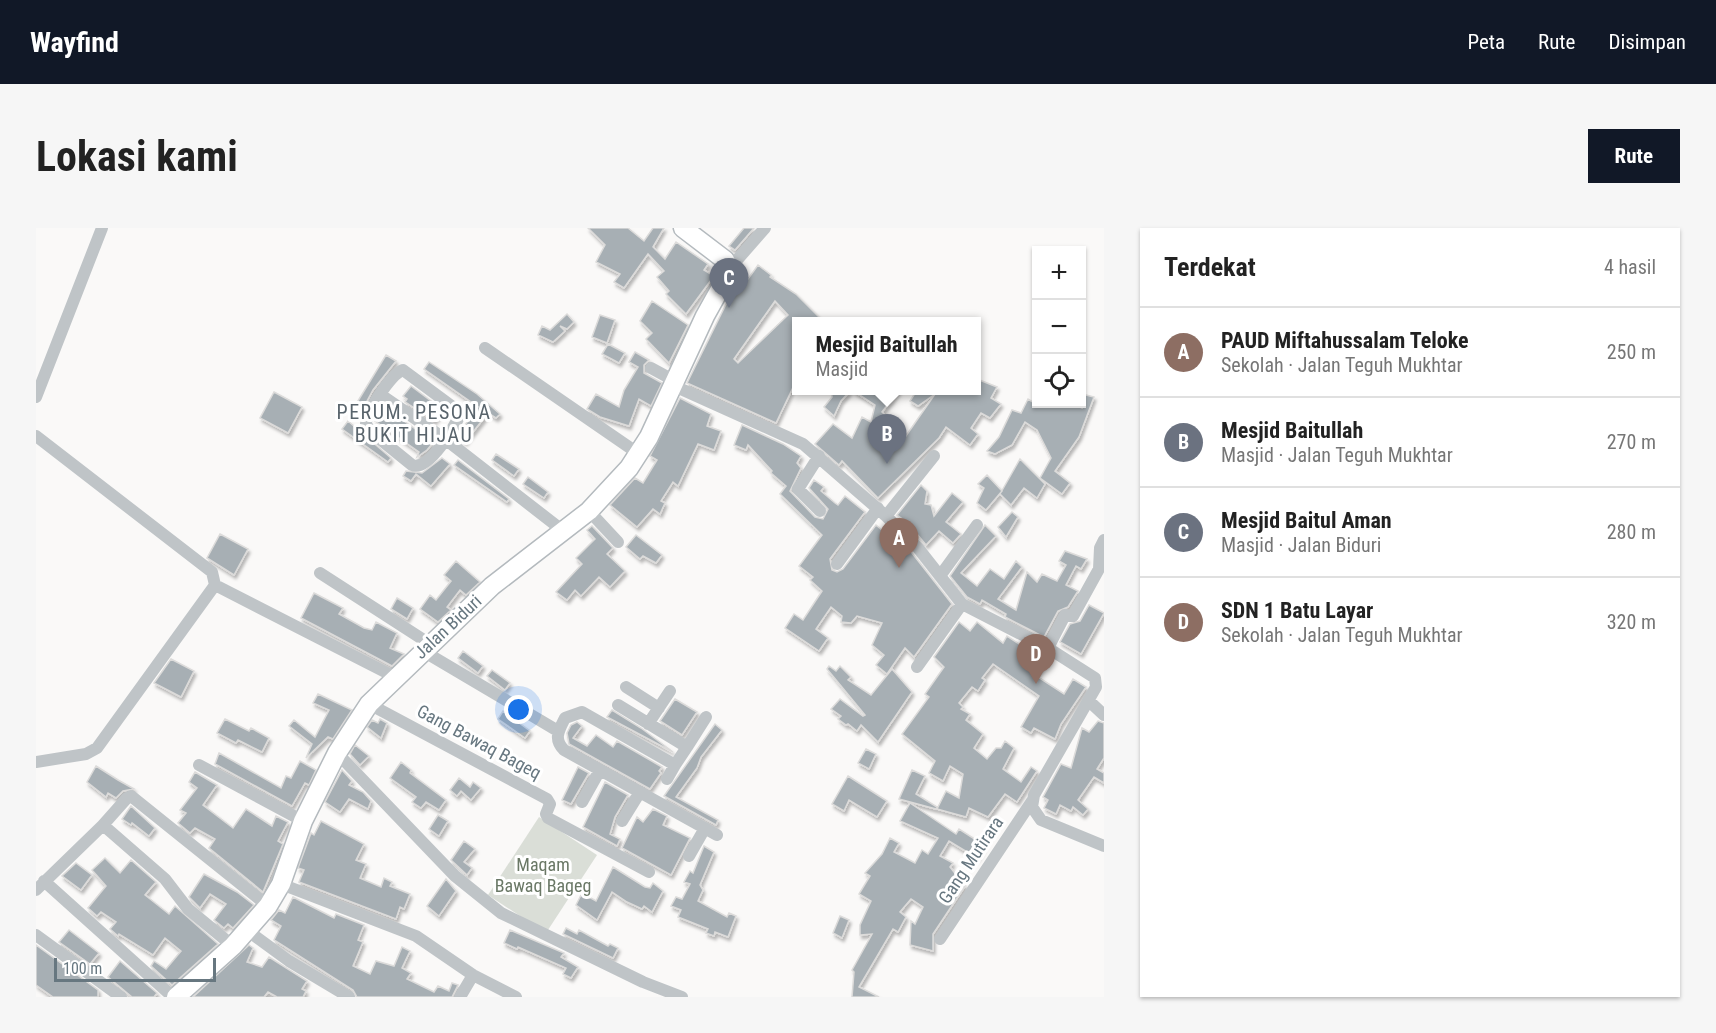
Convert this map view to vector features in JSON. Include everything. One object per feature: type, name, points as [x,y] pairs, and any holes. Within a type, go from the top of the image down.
[{"type":"street","points":[[36,397],[102,228]]},
{"type":"street","points":[[683,228],[725,260],[730,267],[765,228]]},
{"type":"street","name":"Jalan Biduri","points":[[174,997],[233,946],[268,906],[280,884],[303,821],[337,753],[369,704],[509,571],[589,511],[639,454],[730,267]]},
{"type":"street","points":[[485,348],[639,454]]},
{"type":"street","points":[[651,368],[673,383],[795,438],[819,456],[882,512],[918,548],[962,604],[1048,648],[1095,678],[1096,687],[1089,701],[1104,715]]},
{"type":"street","points":[[403,370],[461,410],[461,415],[426,464],[417,467],[368,428],[366,418],[381,395],[396,374],[403,370]]},
{"type":"street","points":[[381,395],[445,439],[562,530]]},
{"type":"street","points":[[36,436],[212,572],[215,585],[97,748],[86,754],[36,762]]},
{"type":"street","points":[[819,456],[798,489],[820,511]]},
{"type":"street","points":[[837,564],[934,456]]},
{"type":"street","points":[[589,511],[618,542]]},
{"type":"street","points":[[939,576],[977,525]]},
{"type":"street","points":[[1048,648],[1065,615],[1073,616],[1099,569],[1100,548],[1104,540]]},
{"type":"street","points":[[320,573],[427,647],[558,731]]},
{"type":"street","points":[[215,585],[395,677]]},
{"type":"street","points":[[917,667],[962,604]]},
{"type":"street","points":[[626,687],[659,708]]},
{"type":"street","points":[[648,724],[670,691]]},
{"type":"street","name":"Gang Mutirara","points":[[940,939],[1032,801],[1089,701]]},
{"type":"street","name":"Gang Bawaq Bageq","points":[[369,704],[547,799],[550,804],[546,814],[548,818],[649,872]]},
{"type":"street","points":[[618,705],[687,747]]},
{"type":"street","points":[[675,765],[582,712],[565,718],[558,731],[558,742],[564,750],[717,835]]},
{"type":"street","points":[[667,779],[706,717]]},
{"type":"street","points":[[337,753],[455,876],[501,913],[643,982],[682,997]]},
{"type":"street","points":[[199,765],[303,821]]},
{"type":"street","points":[[582,802],[600,770]]},
{"type":"street","points":[[622,821],[640,792]]},
{"type":"street","points":[[174,997],[40,885],[103,825],[127,798],[134,797],[268,906]]},
{"type":"street","points":[[1032,801],[1034,813],[1041,820],[1104,846]]},
{"type":"street","points":[[103,825],[165,879],[188,909],[233,946]]},
{"type":"street","points":[[689,856],[705,828]]},
{"type":"street","points":[[280,884],[416,936],[434,945],[473,975],[516,997]]},
{"type":"street","points":[[248,931],[289,961],[349,997]]},
{"type":"street","points":[[38,937],[121,997]]},
{"type":"street","points":[[460,997],[473,975]]},
{"type":"green space","name":"Maqam Bawaq Bageg","points":[[539,817],[597,855],[546,933],[488,895]]},
{"type":"building","points":[[588,228],[628,228],[644,241],[653,228],[664,228],[653,247],[665,259],[676,242],[708,264],[704,270],[714,276],[686,314],[666,294],[669,291],[657,277],[664,271],[648,254],[624,288],[614,282],[620,274],[596,262],[605,245]]},
{"type":"building","points":[[744,228],[754,228],[735,250],[729,246]]},
{"type":"building","points":[[758,265],[771,275],[770,277],[796,294],[819,317],[792,317],[792,389],[776,423],[687,383],[741,274],[748,279]],"holes":[[[775,301],[788,315],[738,363],[734,359]]]},
{"type":"building","points":[[652,301],[688,325],[669,363],[646,339],[652,333],[640,321]]},
{"type":"building","points":[[567,314],[574,322],[567,329],[560,326],[565,331],[553,342],[538,335],[542,326],[550,330]]},
{"type":"building","points":[[600,315],[615,320],[607,343],[592,337]]},
{"type":"building","points":[[608,344],[625,353],[619,363],[602,354]]},
{"type":"building","points":[[635,352],[649,360],[644,365],[644,373],[662,383],[651,406],[639,399],[629,426],[600,417],[587,409],[596,394],[619,407],[624,390],[638,367],[629,362]]},
{"type":"building","points":[[386,355],[396,361],[373,390],[360,414],[353,409]]},
{"type":"building","points":[[429,362],[477,394],[500,414],[496,418],[488,413],[465,442],[457,436],[478,407],[424,369]]},
{"type":"building","points":[[981,381],[997,387],[991,398],[1001,404],[990,418],[981,413],[971,428],[978,434],[970,445],[946,427],[939,438],[878,498],[842,461],[839,465],[815,444],[833,424],[852,438],[862,417],[871,422],[875,405],[860,395],[895,395],[882,412],[885,415],[872,441],[882,447],[891,433],[901,443],[934,395],[981,395]]},
{"type":"building","points":[[411,386],[443,410],[434,421],[405,402],[407,399],[403,396]]},
{"type":"building","points":[[274,392],[302,407],[288,433],[260,418]]},
{"type":"building","points":[[832,395],[846,395],[834,416],[824,407]]},
{"type":"building","points":[[914,395],[934,395],[918,406],[910,401]]},
{"type":"building","points":[[1086,395],[1094,397],[1079,437],[1055,471],[1070,483],[1062,494],[1040,478],[1051,458],[1037,430],[1025,422],[1012,445],[995,454],[987,451],[999,437],[1012,410],[1021,413],[1028,399],[1032,402],[1032,408],[1086,408]]},
{"type":"building","points":[[680,398],[711,414],[707,426],[721,431],[714,450],[698,444],[678,486],[673,482],[661,501],[665,503],[660,514],[653,509],[637,527],[610,505],[635,478],[643,483],[657,460],[650,456]]},
{"type":"building","points":[[382,406],[427,437],[432,444],[427,450],[417,457],[419,452],[375,421]]},
{"type":"building","points":[[348,421],[391,458],[388,462],[342,429]]},
{"type":"building","points":[[742,425],[783,444],[801,456],[797,463],[801,468],[790,491],[815,517],[823,519],[828,509],[809,488],[814,480],[824,487],[821,491],[838,505],[845,496],[865,512],[830,559],[832,570],[837,572],[843,569],[876,525],[882,530],[885,527],[912,553],[952,604],[914,657],[905,648],[887,674],[876,665],[884,655],[872,645],[882,623],[857,616],[851,623],[841,622],[842,616],[831,607],[816,629],[828,638],[819,651],[785,628],[794,614],[803,620],[822,591],[810,580],[813,577],[799,566],[822,535],[780,494],[786,486],[771,473],[772,471],[748,445],[746,450],[734,445]]},
{"type":"building","points":[[496,454],[519,469],[514,476],[492,460]]},
{"type":"building","points":[[442,458],[450,464],[431,486],[416,474],[411,481],[403,476],[406,471],[422,473]]},
{"type":"building","points":[[1020,459],[1045,484],[1037,498],[1024,488],[1011,505],[1000,494]]},
{"type":"building","points":[[458,460],[509,499],[507,502],[454,465]]},
{"type":"building","points":[[987,475],[1002,491],[986,510],[977,503],[984,488],[978,484]]},
{"type":"building","points":[[528,477],[548,492],[544,498],[523,484]]},
{"type":"building","points":[[921,485],[927,491],[925,504],[931,505],[934,516],[952,493],[963,502],[946,522],[961,534],[953,543],[939,531],[926,545],[908,523],[897,515]]},
{"type":"building","points":[[1012,512],[1018,517],[1006,537],[998,527]]},
{"type":"building","points":[[985,525],[996,536],[961,573],[977,586],[990,569],[1004,579],[1016,561],[1022,567],[998,599],[1016,610],[1027,572],[1037,582],[1042,574],[1057,581],[1066,565],[1059,561],[1065,551],[1087,559],[1081,569],[1076,566],[1066,585],[1078,591],[1068,607],[1058,611],[1044,637],[1005,617],[1006,614],[982,600],[980,604],[967,597],[950,576]]},
{"type":"building","points":[[592,526],[613,548],[607,554],[625,571],[610,587],[599,577],[581,596],[575,590],[567,600],[556,592],[582,564],[576,558],[595,539],[587,530]]},
{"type":"building","points":[[220,534],[248,549],[234,575],[207,558]]},
{"type":"building","points":[[636,535],[662,555],[656,563],[643,556],[640,559],[626,547]]},
{"type":"building","points":[[456,561],[480,582],[466,595],[460,590],[447,607],[451,610],[438,622],[420,609],[430,595],[436,600],[451,581],[444,575]]},
{"type":"building","points":[[314,593],[343,608],[339,614],[364,628],[372,630],[376,622],[397,633],[390,648],[404,654],[392,666],[301,618]]},
{"type":"building","points":[[397,598],[413,608],[407,619],[391,609]]},
{"type":"building","points":[[1089,605],[1104,613],[1081,654],[1060,642],[1070,624],[1080,621]]},
{"type":"building","points":[[959,622],[970,631],[977,622],[1003,643],[1007,636],[1030,651],[1044,662],[1035,675],[1064,694],[1073,679],[1086,687],[1061,724],[1055,739],[1034,728],[1031,733],[1021,727],[1039,696],[993,664],[982,678],[985,680],[978,691],[972,687],[959,703],[963,707],[961,709],[970,714],[966,720],[983,734],[974,748],[987,759],[996,748],[1001,748],[1005,741],[1014,748],[1003,769],[1021,782],[1031,767],[1037,771],[1017,802],[1005,794],[988,817],[969,808],[966,817],[937,809],[946,791],[959,798],[963,774],[950,766],[943,781],[929,773],[935,761],[902,734],[929,697],[925,694],[944,667],[934,657]]},
{"type":"building","points":[[463,651],[483,666],[478,673],[458,658]]},
{"type":"building","points":[[171,659],[194,671],[181,697],[154,683]]},
{"type":"building","points":[[829,666],[836,671],[840,666],[851,677],[848,680],[871,695],[892,669],[912,692],[878,742],[861,725],[857,731],[848,724],[846,725],[838,719],[841,716],[831,709],[840,699],[863,716],[865,715],[827,669]]},
{"type":"building","points":[[492,670],[510,683],[505,690],[487,676]]},
{"type":"building","points":[[318,694],[352,710],[333,739],[328,737],[306,758],[312,744],[289,726],[294,720],[315,737],[329,710],[313,703]]},
{"type":"building","points":[[675,699],[697,712],[682,735],[660,721]]},
{"type":"building","points":[[612,710],[641,728],[673,752],[607,717]]},
{"type":"building","points":[[503,711],[530,731],[525,738],[498,719]]},
{"type":"building","points":[[225,719],[249,731],[251,728],[269,738],[262,752],[238,740],[236,743],[217,733]]},
{"type":"building","points":[[380,719],[387,723],[381,738],[367,727],[372,720],[378,723]]},
{"type":"building","points":[[1098,721],[1104,723],[1104,758],[1097,769],[1104,773],[1104,783],[1094,777],[1078,800],[1088,809],[1083,815],[1073,807],[1071,811],[1060,805],[1056,814],[1044,808],[1048,800],[1043,797],[1061,764],[1071,768],[1082,728],[1089,732]]},
{"type":"building","points":[[577,722],[582,726],[573,738],[587,746],[596,735],[613,747],[617,741],[662,767],[659,771],[661,773],[650,789],[569,744],[567,733],[571,725]]},
{"type":"building","points":[[715,724],[722,730],[701,757],[697,768],[676,797],[718,820],[716,825],[664,796]]},
{"type":"building","points":[[355,745],[369,756],[360,765],[350,754]]},
{"type":"building","points":[[866,749],[876,754],[869,769],[858,763]]},
{"type":"building","points":[[219,753],[281,788],[286,776],[291,778],[300,761],[316,770],[309,785],[305,783],[292,806],[215,764]]},
{"type":"building","points":[[401,762],[411,770],[410,773],[446,800],[439,810],[426,802],[421,808],[412,802],[416,797],[390,778]]},
{"type":"building","points":[[96,766],[134,789],[123,791],[116,798],[108,793],[106,797],[87,782]]},
{"type":"building","points":[[578,767],[589,773],[571,804],[562,800]]},
{"type":"building","points":[[342,770],[352,781],[349,785],[363,792],[371,801],[368,809],[349,799],[340,812],[325,802]]},
{"type":"building","points":[[912,770],[925,776],[916,794],[937,807],[936,809],[899,799]]},
{"type":"building","points":[[195,772],[217,785],[203,805],[233,828],[246,809],[272,826],[276,816],[288,822],[278,841],[283,844],[263,892],[209,848],[215,839],[195,828],[190,833],[178,823],[186,813],[180,810],[197,788],[189,782]]},
{"type":"building","points":[[848,776],[887,801],[877,817],[849,800],[844,811],[832,804]]},
{"type":"building","points":[[459,778],[470,787],[473,782],[481,788],[471,800],[461,791],[457,796],[450,790]]},
{"type":"building","points":[[605,782],[628,795],[615,817],[610,834],[620,839],[617,846],[583,827]]},
{"type":"building","points":[[910,803],[956,834],[959,829],[984,845],[977,858],[949,841],[940,856],[953,863],[950,867],[965,886],[933,934],[933,951],[910,945],[911,921],[915,924],[923,907],[911,899],[900,912],[906,917],[898,932],[893,929],[859,987],[879,997],[852,997],[854,972],[852,970],[872,934],[860,935],[860,925],[871,901],[859,894],[870,876],[865,873],[882,854],[890,838],[899,843],[894,852],[915,863],[922,850],[928,854],[938,838],[900,821]]},
{"type":"building","points":[[131,806],[155,828],[149,836],[132,823],[131,825],[122,819]]},
{"type":"building","points":[[653,809],[667,816],[663,825],[690,838],[671,875],[622,848],[637,817],[643,822]]},
{"type":"building","points":[[438,815],[448,821],[439,836],[429,829]]},
{"type":"building","points":[[321,821],[364,844],[356,860],[366,864],[360,878],[381,887],[384,878],[392,882],[390,886],[410,894],[404,909],[400,907],[396,919],[299,882],[304,870],[298,868],[311,833],[314,835]]},
{"type":"building","points":[[464,841],[475,849],[464,862],[472,868],[467,875],[451,860]]},
{"type":"building","points":[[704,846],[714,852],[700,885],[703,890],[698,901],[727,917],[729,913],[736,916],[728,937],[715,932],[714,936],[706,933],[708,929],[678,917],[681,910],[671,906],[676,897],[682,899],[690,884],[684,882],[690,871],[693,873]]},
{"type":"building","points":[[105,858],[120,873],[131,860],[156,882],[145,895],[169,914],[175,906],[218,944],[172,985],[151,966],[154,961],[166,969],[181,951],[165,938],[153,955],[119,934],[118,936],[110,929],[116,922],[101,912],[97,916],[88,908],[106,886],[92,870]]},
{"type":"building","points":[[76,863],[92,875],[81,890],[62,876]]},
{"type":"building","points":[[613,867],[645,887],[650,888],[653,883],[663,891],[652,912],[644,906],[642,909],[627,902],[612,892],[597,920],[576,905],[582,893],[596,901]]},
{"type":"building","points":[[204,874],[237,892],[254,905],[233,928],[228,924],[224,928],[214,920],[226,904],[210,894],[200,908],[189,897]]},
{"type":"building","points":[[446,879],[456,891],[439,916],[427,906]]},
{"type":"building","points":[[293,897],[334,918],[336,914],[364,925],[358,940],[363,942],[353,966],[370,974],[376,961],[394,966],[402,947],[410,951],[402,968],[411,973],[407,979],[434,992],[438,986],[449,991],[452,983],[458,985],[452,997],[357,997],[353,990],[274,940],[281,926],[271,920],[279,910],[285,913]]},
{"type":"building","points":[[840,916],[849,920],[842,938],[833,933]]},
{"type":"building","points":[[566,928],[577,934],[579,930],[608,946],[610,944],[618,948],[613,958],[563,934]]},
{"type":"building","points":[[69,930],[99,953],[90,964],[59,942]]},
{"type":"building","points":[[510,930],[564,953],[561,957],[578,967],[571,978],[563,974],[566,968],[504,943]]},
{"type":"building","points":[[36,945],[98,990],[98,997],[53,997],[36,985]]},
{"type":"building","points":[[249,945],[253,948],[247,962],[262,967],[269,957],[307,981],[302,989],[306,991],[303,997],[277,997],[268,992],[264,997],[193,997]]},
{"type":"building","points":[[120,961],[157,993],[154,997],[132,997],[108,977]]},
{"type":"place","name":"Mesjid Baitul Aman","points":[[729,308]]},
{"type":"place","name":"Mesjid Baitullah","points":[[887,464]]},
{"type":"place","name":"PAUD Miftahussalam Teloke","points":[[899,568]]},
{"type":"place","name":"SDN 1 Batu Layar","points":[[1036,684]]},
{"type":"district","name":"PERUM. PESONA BUKIT HIJAU","points":[[414,424]]}]
